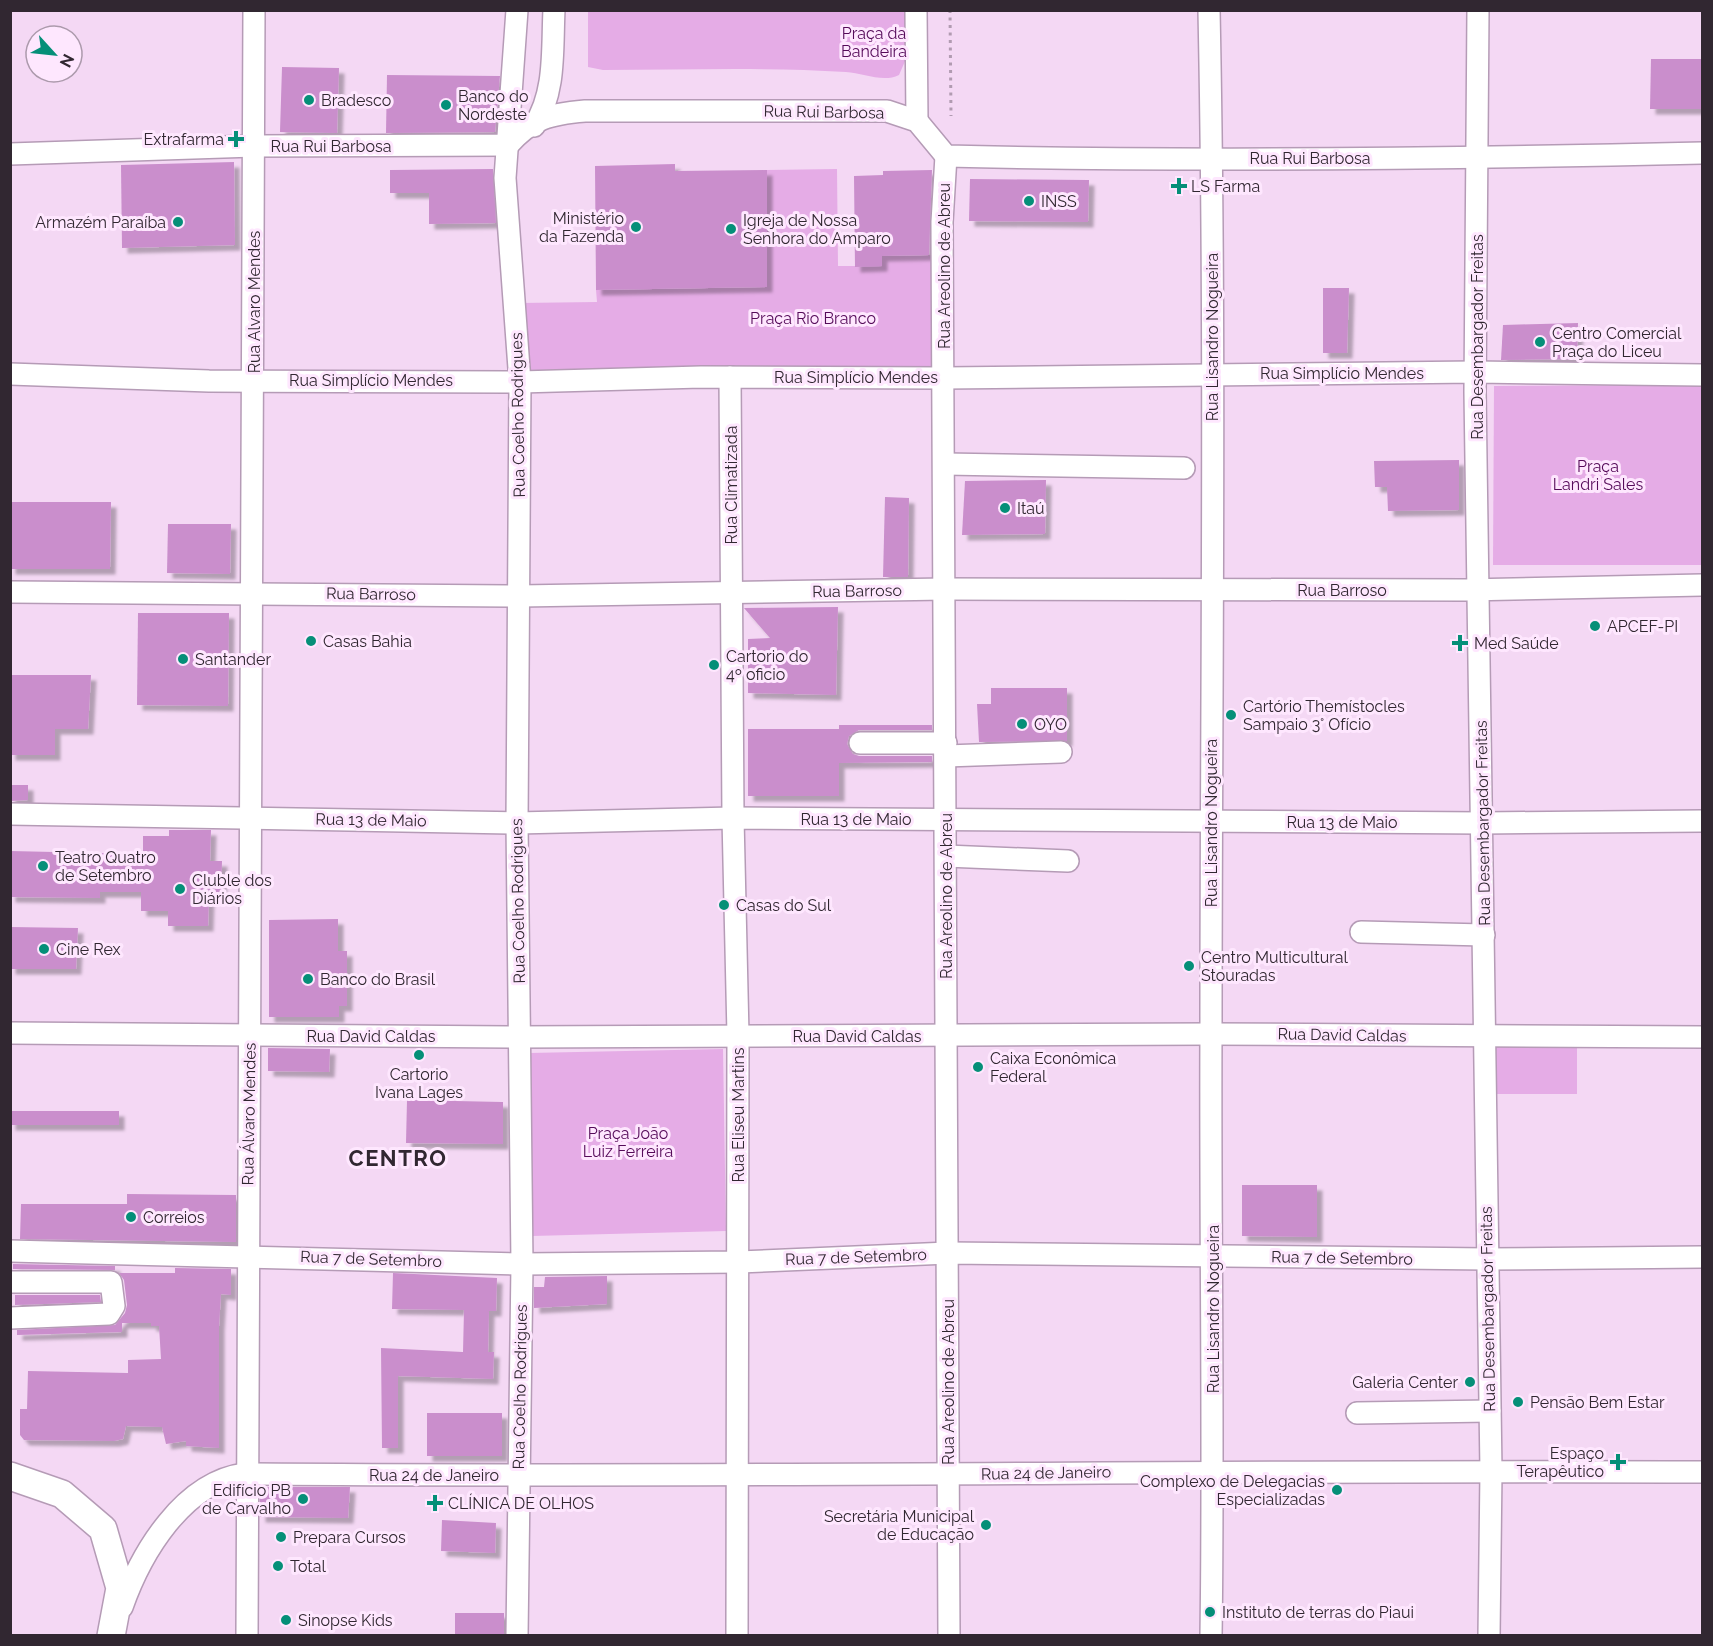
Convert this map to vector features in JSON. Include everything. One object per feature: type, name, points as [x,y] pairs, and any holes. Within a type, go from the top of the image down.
[{"type":"main road","points":[[12,1475],[62,1494],[103,1529],[120,1588],[113,1633]]},
{"type":"street","name":"Rua Alvaro Mendes","points":[[250,593],[254,380],[254,10]]},
{"type":"street","name":"Rua Coelho Rodrigues","points":[[517,10],[506,167],[520,382],[517,823],[522,1264],[517,1635]]},
{"type":"street","points":[[506,167],[538,119],[550,84],[554,10]]},
{"type":"street","points":[[916,10],[917,122]]},
{"type":"street","name":"Rua Lisandro Nogueira","points":[[1209,10],[1213,374],[1210,591],[1212,822],[1210,1034],[1214,1471],[1211,1635]]},
{"type":"street","name":"Rua Desembargador Freitas","points":[[1478,10],[1479,158],[1476,372],[1491,1471],[1489,1635]]},
{"type":"street","name":"Rua Rui Barbosa","points":[[10,154],[254,146],[508,145],[521,130],[538,119],[585,111],[887,111],[917,122],[946,156],[1087,159],[1479,158],[1702,153]]},
{"type":"street","name":"Rua Areolino de Abreu","points":[[946,156],[942,222],[947,819],[945,1037],[949,1635]]},
{"type":"street","name":"Rua Simplício Mendes","points":[[10,374],[254,380],[520,382],[730,377],[944,378],[1476,372],[1702,375]]},
{"type":"street","name":"Rua Climatizada","points":[[730,377],[731,594]]},
{"type":"street","points":[[945,464],[1184,468]]},
{"type":"street","name":"Rua Barroso","points":[[10,592],[520,596],[945,589],[1210,591],[1702,585]]},
{"type":"street","name":"Rua Álvaro Mendes","points":[[247,1635],[245,1474],[250,1035],[250,593]]},
{"type":"street","name":"Rua Eliseu Martins","points":[[731,594],[738,1035],[738,1635]]},
{"type":"street","points":[[860,743],[946,749],[1061,752]]},
{"type":"street","name":"Rua 13 de Maio","points":[[10,814],[517,823],[733,818],[1483,823],[1702,820]]},
{"type":"street","points":[[946,856],[1068,861]]},
{"type":"street","points":[[1361,932],[1484,935]]},
{"type":"street","name":"Rua David Caldas","points":[[10,1033],[521,1037],[738,1035],[945,1037],[1210,1034],[1702,1037]]},
{"type":"street","name":"Rua 7 de Setembro","points":[[10,1251],[522,1264],[739,1262],[948,1252],[1487,1259],[1702,1257]]},
{"type":"street","points":[[10,1282],[111,1282],[114,1306],[110,1314],[10,1318]]},
{"type":"street","points":[[1357,1413],[1490,1411]]},
{"type":"street","name":"Rua 24 de Janeiro","points":[[113,1633],[152,1541],[173,1515],[200,1494],[231,1476],[245,1474],[737,1477],[1214,1471],[1327,1474],[1491,1471],[1702,1472]]},
{"type":"path","points":[[950,10],[951,116]]},
{"type":"green space","name":"Praça da Bandeira","points":[[588,11],[906,11],[906,59],[899,75],[886,78],[846,72],[785,70],[603,70],[588,67]]},
{"type":"green space","name":"Praça Rio Branco","points":[[837,169],[838,266],[882,266],[882,256],[937,255],[938,372],[525,378],[519,303],[597,302],[596,290],[767,287],[767,170]]},
{"type":"green space","name":"Praça Landri Sales","points":[[1702,385],[1702,565],[1493,565],[1494,386]]},
{"type":"green space","points":[[1577,1041],[1577,1094],[1496,1094],[1496,1042]]},
{"type":"green space","name":"Praça João Luiz Ferreira","points":[[723,1049],[726,1231],[532,1236],[529,1053]]},
{"type":"building","points":[[1651,59],[1702,59],[1702,109],[1650,109]]},
{"type":"building","name":"Bradesco","points":[[282,67],[339,68],[337,133],[280,132]]},
{"type":"building","name":"Banco do Nordeste","points":[[387,75],[500,76],[495,132],[386,133]]},
{"type":"building","name":"Armazém Paraíba","points":[[234,162],[235,245],[122,248],[121,165]]},
{"type":"building","points":[[675,164],[675,171],[767,170],[767,287],[596,290],[595,166]]},
{"type":"building","points":[[493,169],[496,223],[429,224],[429,193],[390,193],[390,170]]},
{"type":"building","points":[[932,170],[929,255],[882,256],[882,266],[855,267],[854,176],[883,175],[883,171]]},
{"type":"building","name":"INSS","points":[[970,179],[1089,180],[1088,222],[969,221]]},
{"type":"building","points":[[1323,288],[1349,288],[1347,353],[1323,353]]},
{"type":"building","name":"Centro Comercial Praça do Liceu","points":[[1578,323],[1577,359],[1501,360],[1503,325]]},
{"type":"building","points":[[1459,460],[1459,510],[1388,511],[1387,487],[1375,487],[1374,461]]},
{"type":"building","name":"Itaú","points":[[1046,480],[1045,534],[962,535],[965,481]]},
{"type":"building","points":[[885,497],[909,498],[908,577],[883,577]]},
{"type":"building","points":[[10,502],[111,502],[110,569],[10,569]]},
{"type":"building","points":[[168,524],[231,524],[230,574],[167,573]]},
{"type":"building","points":[[838,607],[836,695],[748,693],[748,639],[770,638],[744,608]]},
{"type":"building","name":"Santander","points":[[138,613],[229,613],[228,706],[137,705]]},
{"type":"building","points":[[10,675],[91,675],[88,729],[55,729],[55,755],[10,755]]},
{"type":"building","name":"OYO","points":[[991,688],[1067,688],[1067,741],[979,742],[977,704],[991,704]]},
{"type":"building","points":[[839,725],[932,725],[932,730],[859,730],[849,736],[847,744],[853,754],[859,756],[932,756],[932,762],[839,763],[839,796],[748,796],[748,729],[839,729]]},
{"type":"building","points":[[10,785],[28,785],[28,800],[10,801]]},
{"type":"building","points":[[169,830],[211,830],[210,861],[222,861],[221,896],[209,895],[208,926],[168,926],[168,911],[141,911],[141,892],[100,892],[100,898],[10,897],[10,851],[143,854],[143,836],[169,836]]},
{"type":"building","name":"Banco do Brasil","points":[[338,919],[338,951],[347,951],[347,1006],[339,1006],[339,1017],[269,1017],[269,920]]},
{"type":"building","name":"Cine Rex","points":[[10,927],[78,928],[76,969],[10,969]]},
{"type":"building","points":[[268,1048],[330,1049],[329,1072],[268,1071]]},
{"type":"building","points":[[407,1100],[503,1102],[503,1144],[406,1143]]},
{"type":"building","points":[[10,1111],[119,1111],[119,1125],[10,1125]]},
{"type":"building","points":[[1242,1185],[1317,1185],[1317,1237],[1242,1236]]},
{"type":"building","name":"Correios","points":[[127,1194],[236,1195],[236,1242],[20,1239],[21,1204],[127,1204]]},
{"type":"building","points":[[13,1264],[115,1266],[115,1270],[13,1269]]},
{"type":"building","points":[[175,1268],[231,1269],[231,1295],[221,1294],[219,1448],[186,1446],[186,1441],[166,1444],[162,1427],[126,1426],[123,1439],[114,1441],[24,1440],[20,1435],[20,1409],[27,1409],[28,1371],[128,1373],[128,1360],[161,1359],[159,1326],[151,1326],[151,1323],[122,1323],[122,1332],[17,1335],[17,1330],[115,1325],[125,1313],[127,1305],[124,1280],[119,1273],[175,1273]]},
{"type":"building","points":[[393,1273],[497,1278],[496,1311],[489,1311],[488,1352],[494,1352],[493,1379],[398,1376],[398,1448],[382,1448],[381,1348],[463,1352],[464,1310],[392,1309]]},
{"type":"building","points":[[607,1276],[607,1304],[534,1308],[534,1287],[544,1287],[545,1277]]},
{"type":"building","points":[[15,1295],[100,1295],[101,1302],[15,1305]]},
{"type":"building","points":[[427,1413],[502,1413],[502,1456],[427,1456]]},
{"type":"building","name":"Edifício PB de Carvalho","points":[[260,1487],[350,1487],[348,1518],[260,1517]]},
{"type":"building","points":[[442,1520],[496,1523],[495,1553],[441,1551]]},
{"type":"building","points":[[455,1613],[504,1613],[504,1635],[455,1635]]},
{"type":"place","name":"Bradesco","points":[[309,100]]},
{"type":"place","name":"Banco do Nordeste","points":[[446,105]]},
{"type":"place","name":"Extrafarma","points":[[236,139]]},
{"type":"place","name":"LS Farma","points":[[1179,186]]},
{"type":"place","name":"INSS","points":[[1029,201]]},
{"type":"place","name":"Armazém Paraíba","points":[[178,222]]},
{"type":"place","name":"Ministério da Fazenda","points":[[636,227]]},
{"type":"place","name":"Igreja de Nossa Senhora do Amparo","points":[[731,229]]},
{"type":"place","name":"Centro Comercial Praça do Liceu","points":[[1540,342]]},
{"type":"place","name":"Itaú","points":[[1005,508]]},
{"type":"place","name":"APCEF-PI","points":[[1595,626]]},
{"type":"place","name":"Casas Bahia","points":[[311,641]]},
{"type":"place","name":"Med Saúde","points":[[1460,643]]},
{"type":"place","name":"Santander","points":[[183,659]]},
{"type":"place","name":"Cartorio do 4º oficio","points":[[714,665]]},
{"type":"place","name":"Cartório Themístocles Sampaio 3° Ofício","points":[[1231,715]]},
{"type":"place","name":"OYO","points":[[1022,724]]},
{"type":"place","name":"Teatro Quatro de Setembro","points":[[43,866]]},
{"type":"place","name":"Cluble dos Diários","points":[[180,889]]},
{"type":"place","name":"Casas do Sul","points":[[724,905]]},
{"type":"place","name":"Cine Rex","points":[[44,949]]},
{"type":"place","name":"Centro Multicultural Stouradas","points":[[1189,966]]},
{"type":"place","name":"Banco do Brasil","points":[[308,979]]},
{"type":"place","name":"Cartorio Ivana Lages","points":[[419,1055]]},
{"type":"place","name":"Caixa Econômica Federal","points":[[978,1067]]},
{"type":"place","name":"Correios","points":[[131,1217]]},
{"type":"place","name":"Galeria Center","points":[[1470,1382]]},
{"type":"place","name":"Pensão Bem Estar","points":[[1518,1402]]},
{"type":"place","name":"Espaço Terapêutico","points":[[1618,1462]]},
{"type":"place","name":"Complexo de Delegacias Especializadas","points":[[1337,1490]]},
{"type":"place","name":"Edifício PB de Carvalho","points":[[303,1499]]},
{"type":"place","name":"CLÍNICA DE OLHOS","points":[[435,1503]]},
{"type":"place","name":"Secretária Municipal de Educação","points":[[986,1525]]},
{"type":"place","name":"Prepara Cursos","points":[[281,1537]]},
{"type":"place","name":"Total","points":[[278,1566]]},
{"type":"place","name":"Instituto de terras do Piaui","points":[[1210,1612]]},
{"type":"place","name":"Sinopse Kids","points":[[286,1620]]},
{"type":"district","name":"CENTRO","points":[[398,1158]]}]
